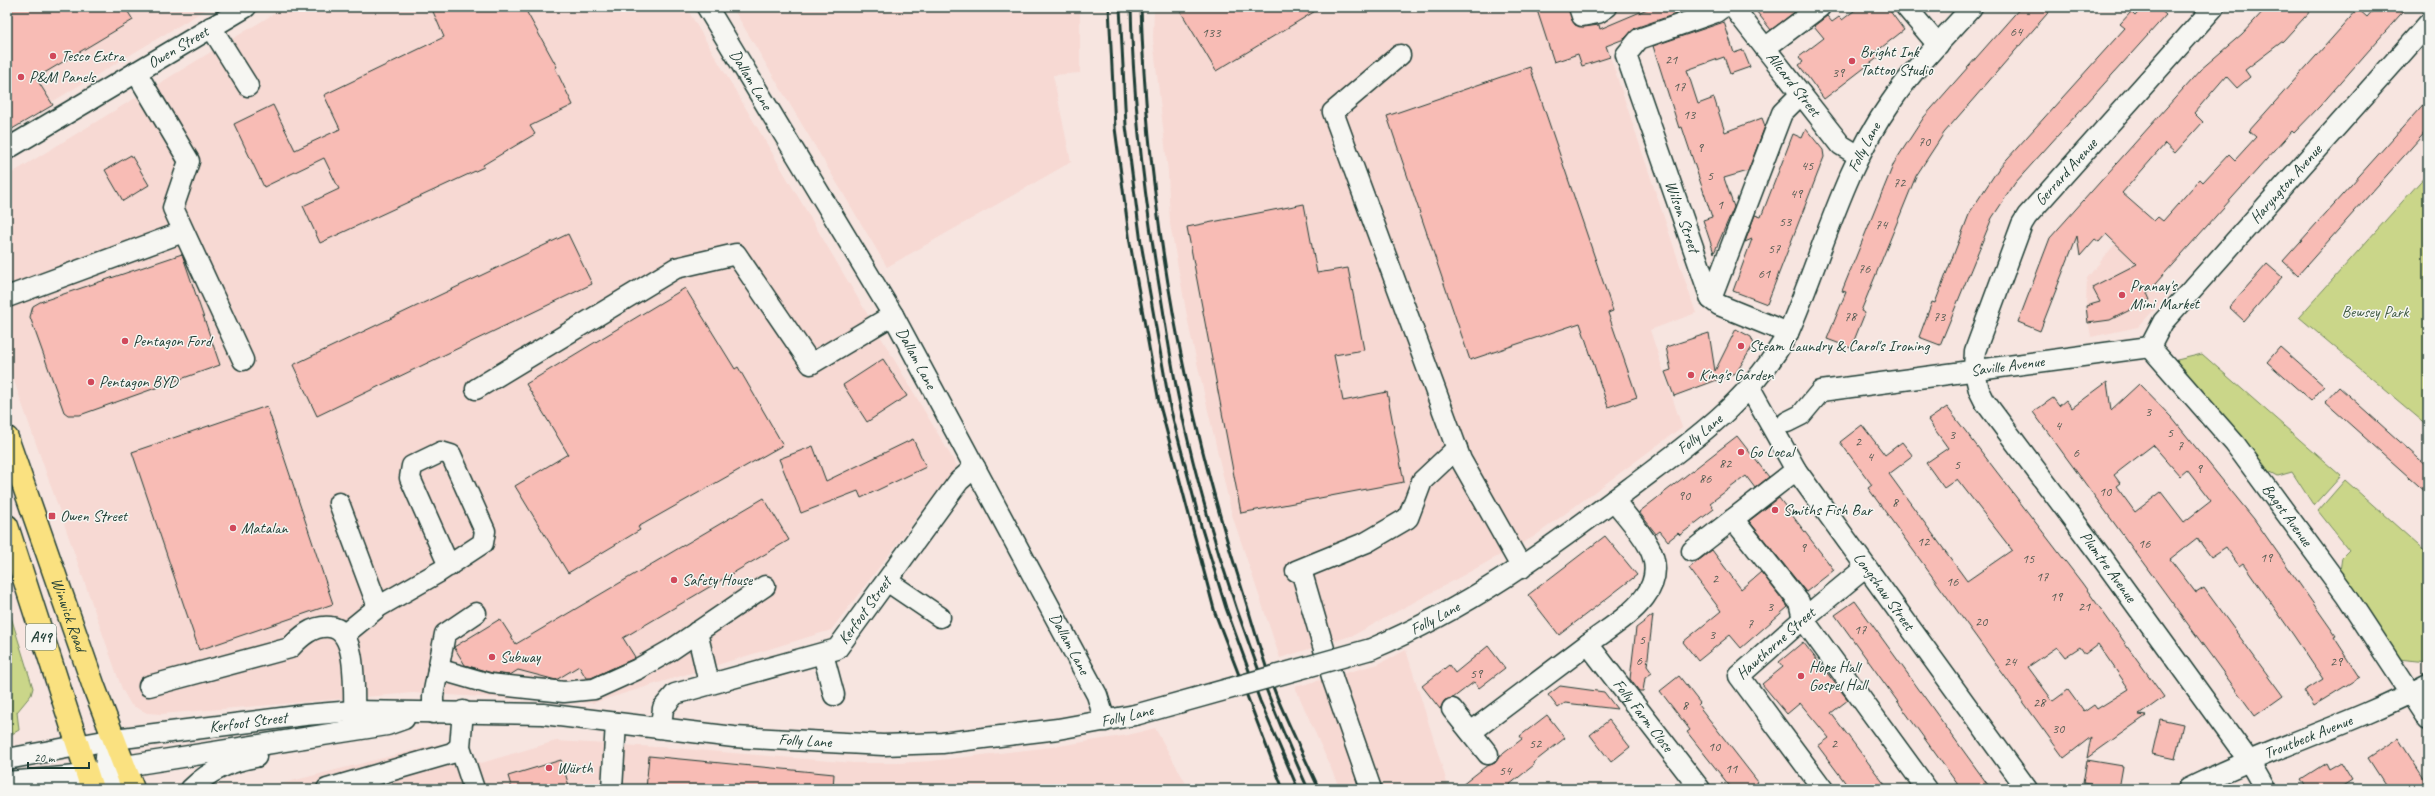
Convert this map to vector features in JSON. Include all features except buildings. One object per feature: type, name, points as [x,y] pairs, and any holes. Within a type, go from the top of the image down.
[{"type":"highway","name":"Winwick Road","points":[[7,438],[94,687],[115,739],[103,775]]},
{"type":"highway","name":"Winwick Road","points":[[7,526],[78,748],[103,775],[133,789]]},
{"type":"street","name":"Owen Street","points":[[7,149],[246,7]]},
{"type":"street","name":"Dallam Lane","points":[[707,7],[893,316],[1097,695],[1105,721]]},
{"type":"street","points":[[1579,7],[1582,16],[1598,13],[1607,7]]},
{"type":"street","name":"Wilson Street","points":[[1711,299],[1626,56],[1639,39],[1716,12],[1724,7]]},
{"type":"street","name":"Allcard Street","points":[[1733,7],[1841,145],[1859,156]]},
{"type":"street","points":[[1765,48],[1820,7]]},
{"type":"street","points":[[1906,7],[1938,45]]},
{"type":"street","name":"Folly Lane","points":[[616,723],[734,736],[883,745],[942,743],[1105,721],[1134,715],[1371,648],[1427,623],[1477,596],[1522,568],[1718,420],[1750,388],[1777,353],[1788,333],[1847,181],[1859,156],[1890,102],[1972,7]]},
{"type":"street","name":"Gerrard Avenue","points":[[1974,369],[1978,339],[2027,216],[2214,7]]},
{"type":"street","name":"Haryngton Avenue","points":[[2150,347],[2163,322],[2428,24]]},
{"type":"street","points":[[211,27],[248,86]]},
{"type":"street","points":[[1400,55],[1333,112],[1456,448],[1477,490],[1522,568]]},
{"type":"street","points":[[136,72],[189,161],[172,208],[243,360]]},
{"type":"street","points":[[1788,333],[1719,305],[1711,299],[1782,114],[1801,94]]},
{"type":"street","points":[[7,297],[184,232]]},
{"type":"street","points":[[476,388],[676,268],[736,254],[811,364],[893,316]]},
{"type":"street","name":"Saville Avenue","points":[[1787,422],[1801,415],[1821,390],[2150,347]]},
{"type":"street","name":"Bagot Avenue","points":[[2150,347],[2235,444],[2346,595],[2420,688],[2428,720]]},
{"type":"street","name":"Plumtre Avenue","points":[[1974,369],[1979,390],[1985,402],[2099,554],[2248,761],[2265,789]]},
{"type":"street","name":"Longshaw Street","points":[[1750,388],[1796,470],[2027,789]]},
{"type":"street","points":[[1371,789],[1333,680],[1298,571],[1367,542],[1408,518],[1422,481],[1456,448]]},
{"type":"street","points":[[345,634],[378,607],[449,566],[483,543],[485,531],[451,455],[441,452],[412,466],[410,478],[449,566]]},
{"type":"street","name":"Kerfoot Street","points":[[661,727],[663,708],[669,699],[683,690],[823,654],[840,646],[959,480],[975,467]]},
{"type":"street","points":[[1692,551],[1796,470]]},
{"type":"street","points":[[1470,732],[1588,644],[1646,598],[1654,578],[1655,566],[1648,546],[1614,500]]},
{"type":"street","points":[[339,503],[378,607]]},
{"type":"street","points":[[1733,519],[1799,602],[1803,619],[1926,789]]},
{"type":"street","name":"Hawthorne Street","points":[[1823,789],[1740,676],[1803,619],[1866,567]]},
{"type":"street","points":[[887,581],[940,617]]},
{"type":"street","points":[[438,669],[490,684],[564,692],[594,689],[638,669],[697,632],[765,586]]},
{"type":"street","points":[[427,713],[445,634],[476,613]]},
{"type":"street","points":[[149,686],[290,648],[300,637],[314,629],[327,626],[336,628],[345,634],[352,665],[354,727],[225,765],[208,774],[191,789]]},
{"type":"street","points":[[697,632],[709,683]]},
{"type":"street","name":"Folly Farm Close","points":[[1588,644],[1699,788]]},
{"type":"street","points":[[823,654],[834,695]]},
{"type":"street","name":"Troutbeck Avenue","points":[[2188,789],[2248,761],[2420,688]]},
{"type":"street","points":[[1452,709],[1488,754]]},
{"type":"street","points":[[463,712],[460,747],[474,789]]},
{"type":"street","name":"Kerfoot Street","points":[[7,782],[103,775],[427,713],[463,712],[543,714],[616,723]]},
{"type":"street","name":"Kerfoot Street","points":[[7,759],[78,748],[115,739],[305,715],[354,727],[387,725],[427,713]]},
{"type":"street","points":[[612,789],[616,723]]},
{"type":"street","points":[[327,789],[452,753],[460,747]]},
{"type":"street","name":"A49","points":[[103,775],[112,789]]},
{"type":"shaded area","points":[[7,7],[210,7],[7,129]]},
{"type":"shaded area","points":[[285,7],[686,7],[957,466],[831,630],[593,703],[412,693],[161,714],[147,713],[131,705],[122,689],[7,361],[7,176]]},
{"type":"shaded area","points":[[732,7],[1080,7],[1080,73],[1053,75],[1071,162],[887,267]]},
{"type":"shaded area","points":[[1154,7],[1707,7],[1700,11],[1606,44],[1696,313],[1650,330],[1682,427],[1535,536],[1354,635],[1280,658],[1232,515],[1190,332],[1170,224],[1168,172],[1153,39]]},
{"type":"shaded area","points":[[2115,244],[2169,294],[2138,327],[2091,337],[2086,306],[2087,278]]},
{"type":"shaded area","points":[[1406,650],[1449,789],[1340,789],[1295,687],[1378,664]]},
{"type":"shaded area","points":[[1155,728],[1189,789],[260,789],[439,744],[481,763],[556,741],[673,748],[854,763],[898,763],[931,761],[1052,747],[1128,735]]},
{"type":"green space","name":"Bewsey Park","points":[[2428,173],[2428,426],[2299,317]]},
{"type":"green space","points":[[2202,354],[2341,476],[2314,506],[2292,472],[2278,476],[2265,469],[2178,364],[2177,360]]},
{"type":"green space","points":[[2345,480],[2428,554],[2428,662],[2398,659],[2340,571],[2342,557],[2349,550],[2318,511]]},
{"type":"green space","points":[[7,604],[33,688],[31,695],[17,712],[19,730],[7,737]]},
{"type":"railway","points":[[1109,7],[1115,128],[1130,243],[1159,402],[1215,613],[1283,789]]},
{"type":"railway","points":[[1120,7],[1126,126],[1141,243],[1170,407],[1201,526],[1226,608],[1260,701],[1298,789]]},
{"type":"railway","points":[[1131,7],[1134,80],[1145,189],[1174,378],[1191,454],[1218,552],[1234,600],[1269,696],[1308,789]]},
{"type":"railway","points":[[1141,7],[1151,155],[1171,301],[1185,374],[1221,518],[1263,657],[1277,697],[1319,789]]},
{"type":"place","name":"Tesco Extra","points":[[53,56]]},
{"type":"place","name":"Bright Ink Tattoo Studio","points":[[1852,61]]},
{"type":"place","name":"P&M Panels","points":[[21,77]]},
{"type":"place","name":"Pranay's Mini Market","points":[[2122,295]]},
{"type":"place","name":"Pentagon Ford","points":[[125,341]]},
{"type":"place","name":"Steam Laundry & Carol's Ironing","points":[[1741,346]]},
{"type":"place","name":"King's Garden","points":[[1691,375]]},
{"type":"place","name":"Pentagon BYD","points":[[91,382]]},
{"type":"place","name":"Go Local","points":[[1741,452]]},
{"type":"place","name":"Smiths Fish Bar","points":[[1775,510]]},
{"type":"place","name":"Owen Street","points":[[52,516]]},
{"type":"place","name":"Matalan","points":[[233,528]]},
{"type":"place","name":"Safety House","points":[[674,580]]},
{"type":"place","name":"Subway","points":[[492,657]]},
{"type":"place","name":"Hope Hall Gospel Hall","points":[[1801,676]]},
{"type":"place","name":"Würth","points":[[549,768]]}]
